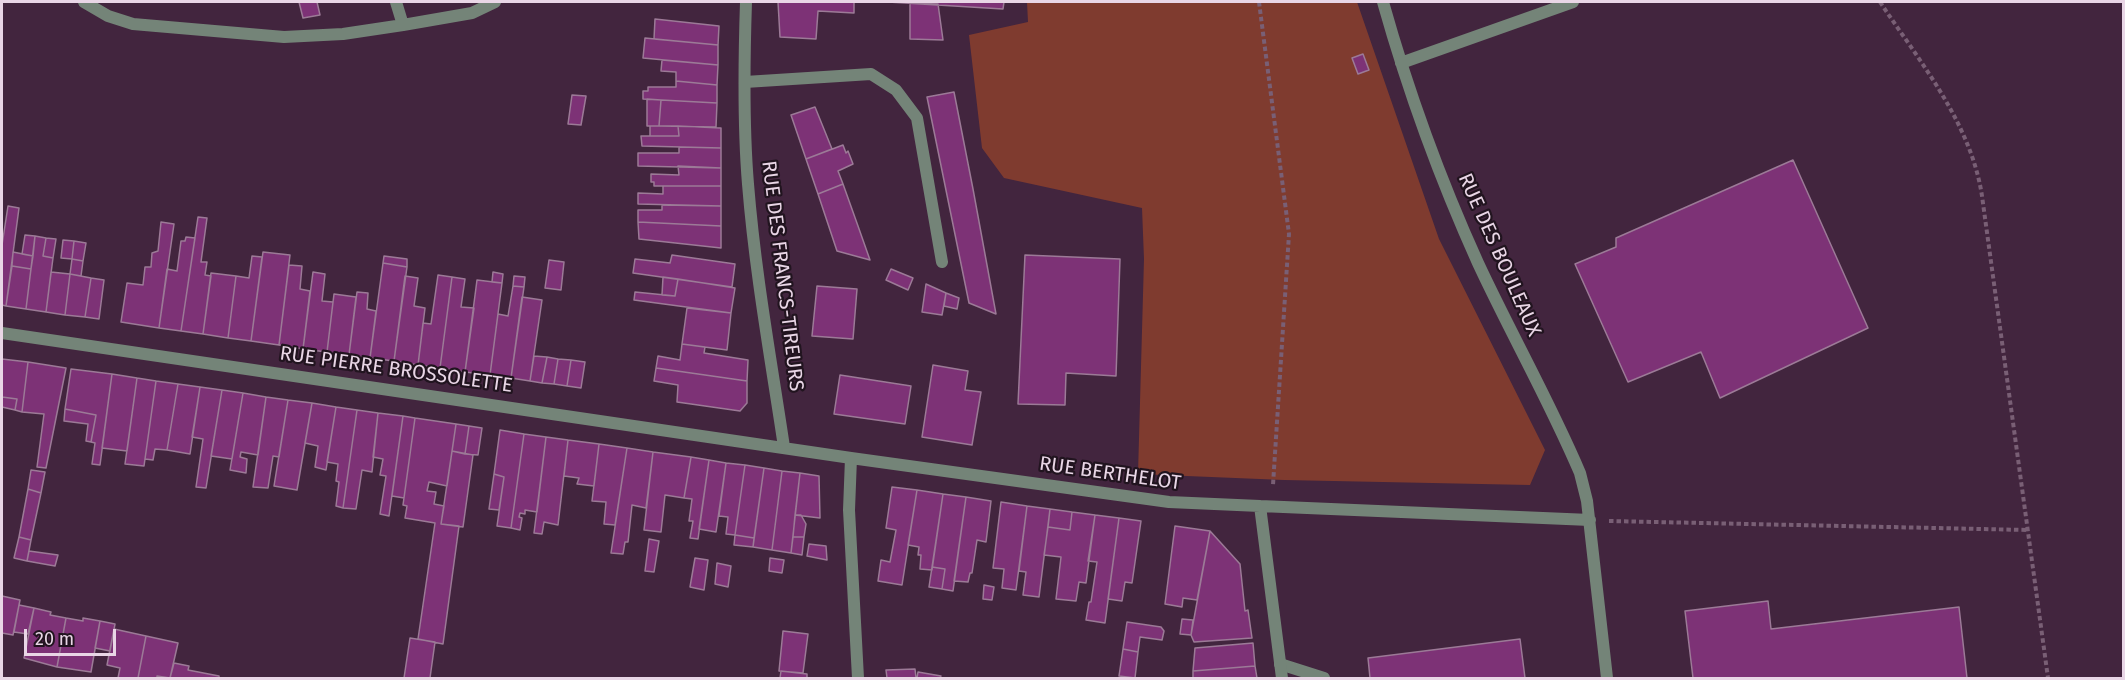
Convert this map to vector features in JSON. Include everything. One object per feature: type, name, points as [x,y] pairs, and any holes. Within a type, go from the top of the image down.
[{"type":"street","points":[[84,2],[108,16],[133,24],[284,37],[343,34],[403,25],[472,13],[495,2]]},
{"type":"street","points":[[396,2],[403,25]]},
{"type":"street","name":"RUE DES FRANCS-TIREURS","points":[[746,2],[745,82],[748,183],[755,256],[784,447]]},
{"type":"street","name":"RUE DES BOULEAUX","points":[[1383,2],[1401,63],[1430,145],[1466,235],[1574,460],[1584,486],[1590,520],[1607,678]]},
{"type":"street","points":[[1401,63],[1574,2]]},
{"type":"street","points":[[745,82],[871,74],[896,90],[917,118],[942,262]]},
{"type":"street","name":"RUE PIERRE BROSSOLETTE","points":[[2,333],[784,447]]},
{"type":"street","name":"RUE BERTHELOT","points":[[784,447],[1169,502],[1266,506]]},
{"type":"street","points":[[851,458],[849,510],[858,678]]},
{"type":"street","points":[[1282,678],[1266,506],[1590,520]]},
{"type":"street","points":[[1280,664],[1324,678]]},
{"type":"path","points":[[1259,2],[1289,234],[1266,506]]},
{"type":"path","points":[[1880,2],[1949,107],[1976,162],[2048,678]]},
{"type":"path","points":[[1590,520],[2028,530]]},
{"type":"shaded area","points":[[1027,2],[1357,2],[1439,239],[1545,450],[1530,485],[1284,480],[1138,474],[1144,259],[1142,208],[1004,178],[982,148],[969,35],[1028,22]]},
{"type":"building","points":[[299,2],[317,2],[320,15],[303,18]]},
{"type":"building","points":[[778,2],[854,2],[854,13],[818,11],[816,39],[780,37]]},
{"type":"building","points":[[888,2],[1004,2],[1003,9]]},
{"type":"building","points":[[910,3],[938,4],[943,40],[910,39]]},
{"type":"building","points":[[655,19],[719,26],[718,45],[654,39]]},
{"type":"building","points":[[645,38],[718,45],[718,65],[643,58]]},
{"type":"building","points":[[1363,54],[1369,70],[1358,74],[1352,58]]},
{"type":"building","points":[[662,60],[718,65],[717,85],[676,81],[676,72],[661,71]]},
{"type":"building","points":[[676,81],[717,85],[717,103],[643,99],[643,91],[648,91],[648,87],[676,87]]},
{"type":"building","points":[[954,92],[996,314],[969,303],[927,97]]},
{"type":"building","points":[[572,95],[586,96],[581,125],[568,124]]},
{"type":"building","points":[[647,99],[661,100],[659,126],[647,126]]},
{"type":"building","points":[[661,100],[717,103],[716,127],[659,126]]},
{"type":"building","points":[[815,107],[832,149],[806,159],[791,115]]},
{"type":"building","points":[[650,126],[678,126],[679,136],[650,136]]},
{"type":"building","points":[[678,126],[721,128],[721,148],[642,146],[641,136],[679,136]]},
{"type":"building","points":[[843,145],[853,164],[838,171],[843,184],[818,194],[806,159]]},
{"type":"building","points":[[679,147],[721,148],[721,168],[638,166],[638,153],[679,153]]},
{"type":"building","points":[[1793,160],[1868,328],[1720,398],[1701,352],[1628,382],[1575,264],[1616,247],[1616,238]]},
{"type":"building","points":[[678,166],[721,168],[721,186],[654,186],[654,182],[651,182],[651,174],[679,175]]},
{"type":"building","points":[[843,184],[870,260],[837,251],[818,194]]},
{"type":"building","points":[[663,186],[721,186],[721,206],[638,204],[638,193],[663,194]]},
{"type":"building","points":[[662,205],[721,206],[721,226],[638,222],[638,210],[662,210]]},
{"type":"building","points":[[8,206],[19,208],[6,306],[2,305],[2,245]]},
{"type":"building","points":[[198,217],[207,218],[201,262],[207,262],[205,275],[211,276],[203,334],[181,331]]},
{"type":"building","points":[[161,222],[174,224],[159,328],[121,322],[127,283],[143,285],[145,267],[151,267],[152,253],[158,251]]},
{"type":"building","points":[[638,222],[721,226],[721,248],[639,239]]},
{"type":"building","points":[[25,235],[35,236],[33,256],[22,254]]},
{"type":"building","points":[[35,236],[46,238],[43,256],[53,258],[46,312],[26,309]]},
{"type":"building","points":[[186,237],[195,238],[181,331],[159,328],[167,269],[177,271],[181,241],[185,241]]},
{"type":"building","points":[[46,238],[56,239],[53,258],[43,256]]},
{"type":"building","points":[[63,240],[74,241],[72,259],[61,258]]},
{"type":"building","points":[[74,241],[86,243],[83,261],[72,259]]},
{"type":"building","points":[[13,252],[33,256],[31,269],[12,266]]},
{"type":"building","points":[[263,252],[290,255],[279,345],[251,341]]},
{"type":"building","points":[[672,255],[735,264],[732,287],[633,273],[635,259],[670,263]]},
{"type":"building","points":[[1025,255],[1120,259],[1116,376],[1066,373],[1065,405],[1018,404]]},
{"type":"building","points":[[252,256],[262,257],[251,341],[228,338],[236,276],[249,278]]},
{"type":"building","points":[[384,256],[407,259],[407,267],[383,263]]},
{"type":"building","points":[[72,259],[83,261],[81,276],[70,274]]},
{"type":"building","points":[[549,260],[564,262],[561,290],[545,288]]},
{"type":"building","points":[[383,263],[407,267],[394,361],[370,358]]},
{"type":"building","points":[[289,265],[302,266],[300,289],[310,291],[303,349],[279,345]]},
{"type":"building","points":[[12,266],[31,269],[26,309],[6,306]]},
{"type":"building","points":[[891,269],[913,278],[908,290],[886,280]]},
{"type":"building","points":[[51,272],[70,274],[65,315],[46,312]]},
{"type":"building","points":[[313,272],[325,274],[322,301],[333,302],[327,352],[303,349]]},
{"type":"building","points":[[493,272],[503,274],[502,283],[492,282]]},
{"type":"building","points":[[211,273],[236,276],[228,338],[203,334]]},
{"type":"building","points":[[70,274],[91,278],[85,317],[65,315]]},
{"type":"building","points":[[438,275],[452,277],[440,368],[418,365],[423,323],[431,324]]},
{"type":"building","points":[[405,276],[418,278],[414,306],[425,308],[418,365],[394,361]]},
{"type":"building","points":[[514,276],[525,277],[524,287],[513,286]]},
{"type":"building","points":[[452,277],[465,279],[461,307],[474,308],[465,372],[440,368]]},
{"type":"building","points":[[663,277],[678,279],[675,296],[662,295]]},
{"type":"building","points":[[91,278],[104,280],[99,319],[85,317]]},
{"type":"building","points":[[678,279],[735,288],[731,313],[634,300],[635,292],[675,296]]},
{"type":"building","points":[[477,280],[502,283],[490,375],[465,372]]},
{"type":"building","points":[[926,284],[946,293],[942,315],[922,312]]},
{"type":"building","points":[[513,286],[524,287],[511,378],[490,375],[498,314],[508,316]]},
{"type":"building","points":[[817,286],[857,289],[853,339],[812,336]]},
{"type":"building","points":[[357,292],[368,293],[367,309],[376,311],[370,358],[349,355]]},
{"type":"building","points":[[946,293],[959,298],[957,309],[944,306]]},
{"type":"building","points":[[334,294],[356,297],[349,355],[327,352]]},
{"type":"building","points":[[522,297],[542,300],[530,381],[511,378]]},
{"type":"building","points":[[687,308],[731,313],[727,350],[682,344]]},
{"type":"building","points":[[682,344],[705,347],[704,353],[748,360],[747,381],[656,368],[658,356],[680,360]]},
{"type":"building","points":[[534,356],[547,357],[542,383],[530,381]]},
{"type":"building","points":[[547,357],[558,359],[554,384],[542,383]]},
{"type":"building","points":[[2,359],[28,362],[22,412],[15,410],[17,399],[2,397]]},
{"type":"building","points":[[558,359],[571,360],[567,386],[554,384]]},
{"type":"building","points":[[571,360],[585,362],[581,388],[567,386]]},
{"type":"building","points":[[28,362],[66,368],[46,468],[37,467],[44,414],[22,412]]},
{"type":"building","points":[[933,365],[968,371],[965,390],[981,392],[972,445],[922,437]]},
{"type":"building","points":[[656,368],[747,381],[747,403],[740,411],[677,402],[678,385],[654,381]]},
{"type":"building","points":[[71,369],[112,374],[100,465],[92,464],[95,443],[91,442],[96,415],[65,409]]},
{"type":"building","points":[[112,374],[137,378],[127,451],[102,448]]},
{"type":"building","points":[[840,375],[911,386],[905,424],[834,414]]},
{"type":"building","points":[[137,378],[156,381],[144,466],[125,464]]},
{"type":"building","points":[[156,381],[178,384],[167,450],[155,449],[153,460],[145,459]]},
{"type":"building","points":[[178,384],[200,387],[190,454],[167,450]]},
{"type":"building","points":[[200,387],[222,390],[206,488],[196,487],[203,439],[192,437]]},
{"type":"building","points":[[222,390],[243,393],[232,459],[211,456]]},
{"type":"building","points":[[243,393],[266,397],[258,455],[241,452],[240,457],[247,459],[246,473],[230,470]]},
{"type":"building","points":[[2,397],[17,399],[15,410],[2,407]]},
{"type":"building","points":[[266,397],[288,400],[279,457],[273,456],[268,488],[253,487]]},
{"type":"building","points":[[288,400],[312,403],[297,490],[274,486]]},
{"type":"building","points":[[312,403],[336,407],[326,470],[315,467],[318,446],[305,443]]},
{"type":"building","points":[[336,407],[357,410],[343,508],[336,506],[339,482],[336,481],[338,464],[327,462]]},
{"type":"building","points":[[65,409],[96,415],[91,442],[86,441],[88,424],[64,421]]},
{"type":"building","points":[[357,410],[378,413],[372,472],[362,470],[356,509],[343,508]]},
{"type":"building","points":[[378,413],[403,416],[389,516],[380,514],[386,476],[380,475],[383,459],[373,457]]},
{"type":"building","points":[[403,416],[415,418],[404,498],[392,496]]},
{"type":"building","points":[[415,418],[456,424],[447,486],[429,482],[427,491],[436,492],[434,504],[444,506],[441,524],[459,526],[443,644],[418,639],[435,523],[405,518],[407,506],[403,505]]},
{"type":"building","points":[[456,424],[469,426],[465,454],[452,451]]},
{"type":"building","points":[[469,426],[482,428],[478,455],[465,454]]},
{"type":"building","points":[[500,430],[524,434],[511,528],[497,526],[504,477],[494,474]]},
{"type":"building","points":[[524,434],[546,437],[537,512],[525,510],[525,514],[520,513],[519,517],[522,518],[520,530],[511,528]]},
{"type":"building","points":[[546,437],[568,440],[558,525],[544,522],[542,534],[534,533]]},
{"type":"building","points":[[568,440],[599,444],[594,486],[577,484],[579,478],[564,476]]},
{"type":"building","points":[[599,444],[627,448],[615,525],[604,524],[606,502],[592,501]]},
{"type":"building","points":[[627,448],[653,452],[646,508],[632,505],[628,542],[625,542],[623,554],[611,553]]},
{"type":"building","points":[[452,451],[473,455],[463,527],[441,524]]},
{"type":"building","points":[[653,452],[691,457],[684,498],[665,495],[661,532],[644,530]]},
{"type":"building","points":[[691,457],[709,460],[698,539],[690,538],[693,521],[689,521],[692,499],[684,498]]},
{"type":"building","points":[[709,460],[726,463],[716,532],[699,529]]},
{"type":"building","points":[[726,463],[745,465],[735,535],[726,534],[728,517],[719,516]]},
{"type":"building","points":[[745,465],[764,468],[754,538],[735,535]]},
{"type":"building","points":[[764,468],[782,471],[772,550],[753,547]]},
{"type":"building","points":[[31,470],[45,472],[41,493],[28,489]]},
{"type":"building","points":[[782,471],[800,473],[791,553],[772,550]]},
{"type":"building","points":[[800,473],[819,476],[820,518],[795,515]]},
{"type":"building","points":[[494,474],[504,477],[499,510],[489,509]]},
{"type":"building","points":[[892,487],[917,490],[902,585],[878,581],[881,560],[890,562],[896,530],[886,528]]},
{"type":"building","points":[[28,489],[41,493],[31,540],[19,537]]},
{"type":"building","points":[[917,490],[943,494],[932,570],[920,569],[919,547],[908,545]]},
{"type":"building","points":[[943,494],[966,497],[953,591],[942,589],[945,569],[932,567]]},
{"type":"building","points":[[966,497],[991,501],[986,542],[977,540],[972,573],[970,573],[968,582],[954,581]]},
{"type":"building","points":[[1001,502],[1027,506],[1016,590],[1002,588],[1004,569],[993,568]]},
{"type":"building","points":[[1027,506],[1050,509],[1039,597],[1023,595],[1026,572],[1019,571]]},
{"type":"building","points":[[1050,509],[1072,512],[1070,530],[1048,527]]},
{"type":"building","points":[[1072,512],[1095,515],[1086,583],[1079,582],[1076,601],[1056,599],[1061,557],[1044,555],[1048,527],[1070,530]]},
{"type":"building","points":[[795,515],[801,515],[806,524],[804,537],[793,537]]},
{"type":"building","points":[[1095,515],[1119,518],[1105,623],[1086,620],[1097,562],[1088,561]]},
{"type":"building","points":[[1119,518],[1141,521],[1132,583],[1125,582],[1122,601],[1108,599]]},
{"type":"building","points":[[1175,526],[1210,531],[1197,600],[1183,598],[1182,607],[1165,604]]},
{"type":"building","points":[[1210,531],[1240,564],[1245,611],[1248,610],[1252,638],[1194,642],[1191,635]]},
{"type":"building","points":[[735,535],[754,538],[753,547],[734,545]]},
{"type":"building","points":[[19,537],[31,540],[27,561],[14,558]]},
{"type":"building","points":[[793,537],[804,537],[802,555],[791,553]]},
{"type":"building","points":[[649,539],[659,541],[654,572],[645,571]]},
{"type":"building","points":[[809,544],[826,546],[827,560],[807,556]]},
{"type":"building","points":[[29,551],[58,555],[55,566],[27,561]]},
{"type":"building","points":[[695,558],[708,560],[704,590],[690,587]]},
{"type":"building","points":[[770,558],[784,560],[782,573],[769,571]]},
{"type":"building","points":[[717,563],[731,566],[728,587],[715,584]]},
{"type":"building","points":[[932,567],[945,569],[942,589],[929,587]]},
{"type":"building","points":[[984,585],[994,587],[992,600],[983,599]]},
{"type":"building","points":[[2,596],[20,600],[13,635],[2,633]]},
{"type":"building","points":[[1768,601],[1771,629],[1959,607],[1967,678],[1693,678],[1685,611]]},
{"type":"building","points":[[19,605],[34,608],[28,634],[14,632]]},
{"type":"building","points":[[34,608],[51,612],[50,615],[66,618],[57,667],[24,658]]},
{"type":"building","points":[[66,618],[100,621],[91,672],[57,667]]},
{"type":"building","points":[[1182,619],[1193,620],[1191,635],[1180,634]]},
{"type":"building","points":[[100,621],[115,624],[110,651],[95,648]]},
{"type":"building","points":[[1127,622],[1161,627],[1164,631],[1162,640],[1140,637],[1138,652],[1123,649]]},
{"type":"building","points":[[114,629],[146,636],[138,678],[118,678],[120,668],[107,665]]},
{"type":"building","points":[[783,631],[808,634],[803,673],[779,671]]},
{"type":"building","points":[[146,636],[178,643],[170,678],[157,676],[157,678],[138,678]]},
{"type":"building","points":[[410,638],[435,642],[430,678],[404,678]]},
{"type":"building","points":[[1520,639],[1525,678],[1370,678],[1368,658]]},
{"type":"building","points":[[1253,643],[1255,666],[1193,671],[1195,648]]},
{"type":"building","points":[[1123,649],[1138,652],[1135,678],[1119,676]]},
{"type":"building","points":[[174,663],[189,666],[188,670],[219,676],[219,678],[170,678]]},
{"type":"building","points":[[1255,666],[1257,678],[1193,678],[1193,671]]},
{"type":"building","points":[[915,669],[916,678],[887,678],[886,670]]},
{"type":"building","points":[[781,671],[807,674],[807,678],[780,678]]},
{"type":"building","points":[[918,672],[941,676],[940,678],[917,678]]}]
